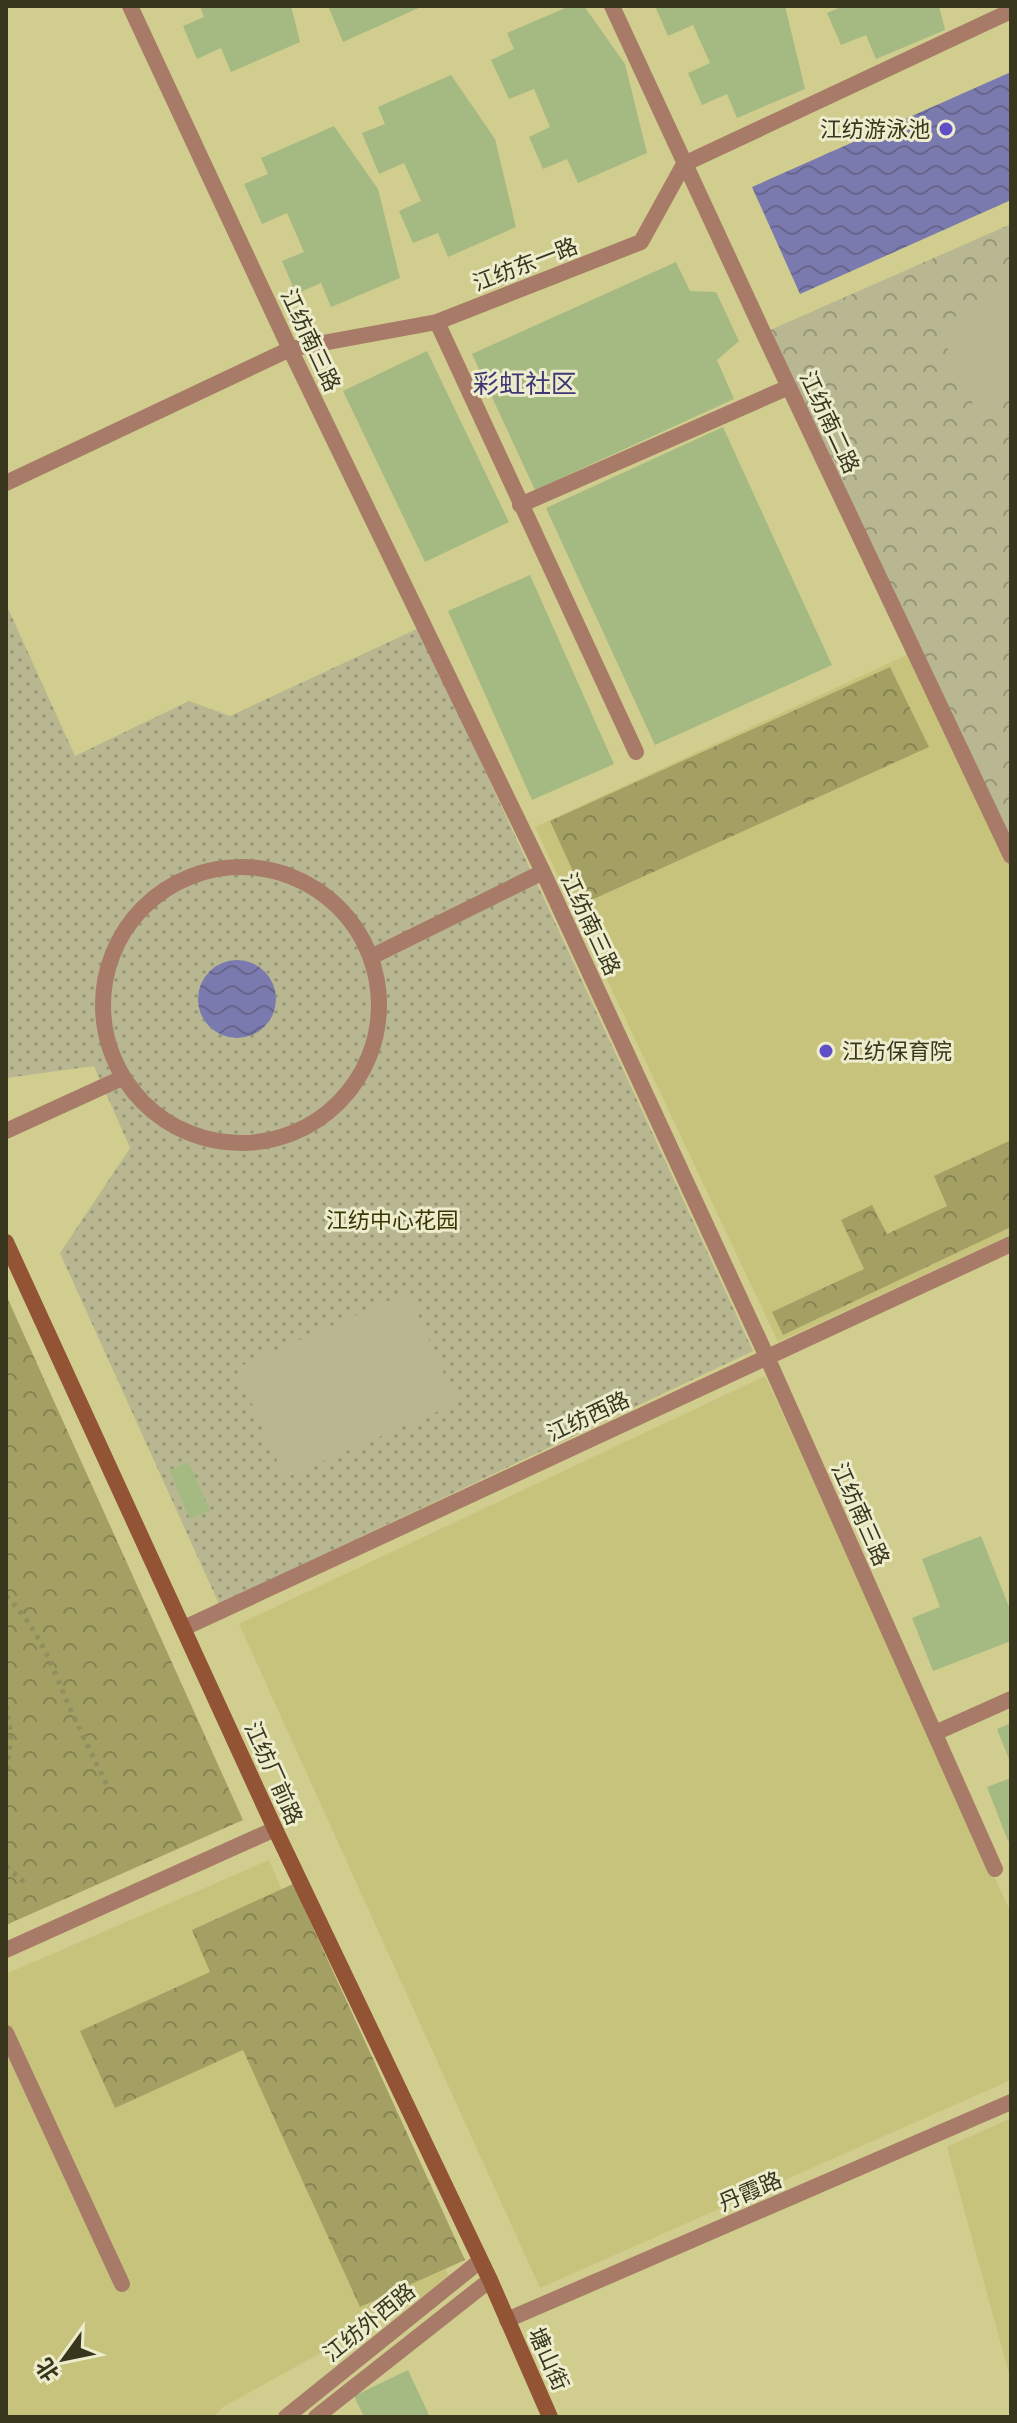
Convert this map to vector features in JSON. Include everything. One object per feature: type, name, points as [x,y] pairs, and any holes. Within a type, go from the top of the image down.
[{"type":"main road","name":"江纺厂前路","points":[[6,1242],[275,1829],[507,2320]]},
{"type":"main road","name":"塘山街","points":[[507,2320],[550,2417]]},
{"type":"street","name":"江纺南三路","points":[[130,6],[290,349],[543,872],[767,1357],[995,1869]]},
{"type":"street","name":"江纺南二路","points":[[612,6],[1011,856]]},
{"type":"street","points":[[684,164],[1011,11]]},
{"type":"street","name":"江纺东一路","points":[[6,483],[290,349],[437,322],[641,242],[684,164]]},
{"type":"street","points":[[437,322],[636,752]]},
{"type":"street","points":[[520,505],[789,387]]},
{"type":"street","points":[[223,867],[270,869],[313,886],[348,916],[371,957],[380,1001],[374,1046],[354,1087],[322,1119],[282,1139],[236,1144],[192,1135],[153,1112],[122,1078],[105,1035],[102,989],[115,944],[141,907],[179,880],[223,867]]},
{"type":"street","points":[[371,957],[543,872]]},
{"type":"street","points":[[6,1131],[122,1078]]},
{"type":"street","name":"江纺西路","points":[[184,1628],[1011,1244]]},
{"type":"street","points":[[935,1733],[1011,1699]]},
{"type":"street","points":[[6,1950],[275,1829]]},
{"type":"street","points":[[6,2033],[122,2284]]},
{"type":"street","name":"丹霞路","points":[[507,2320],[1011,2102]]},
{"type":"street","name":"江纺外西路","points":[[286,2417],[480,2261]]},
{"type":"street","name":"江纺外西路","points":[[316,2417],[490,2280]]},
{"type":"path","points":[[6,1596],[23,1613],[44,1645],[109,1789]]},
{"type":"path","points":[[6,1706],[11,1734],[6,1777]]},
{"type":"path","points":[[6,1866],[24,1882]]},
{"type":"shaded area","name":"江纺保育院","points":[[911,653],[1011,866],[1011,1235],[778,1342],[535,827]]},
{"type":"shaded area","points":[[765,1376],[1011,1913],[1011,2080],[540,2288],[239,1624]]},
{"type":"shaded area","points":[[269,1860],[451,2281],[223,2407],[213,2417],[6,2417],[6,1974]]},
{"type":"shaded area","points":[[1011,2118],[1011,2381],[947,2147]]},
{"type":"green space","points":[[1011,224],[1011,851],[768,331]]},
{"type":"green space","points":[[1011,291],[1011,399],[978,415],[937,325]]},
{"type":"green space","name":"江纺中心花园","points":[[6,604],[75,756],[189,701],[230,716],[419,628],[753,1351],[219,1604],[60,1253],[130,1148],[94,1066],[6,1078]]},
{"type":"green space","points":[[890,667],[929,747],[587,902],[550,821]]},
{"type":"green space","points":[[1011,1140],[1011,1227],[783,1335],[772,1312],[864,1269],[841,1220],[872,1205],[887,1234],[947,1206],[934,1176]]},
{"type":"green space","points":[[408,1292],[457,1403],[285,1478],[236,1368]]},
{"type":"green space","points":[[6,1295],[243,1820],[6,1925]]},
{"type":"green space","points":[[293,1884],[465,2260],[360,2307],[243,2050],[115,2108],[80,2031],[210,1972],[192,1930]]},
{"type":"water","name":"江纺游泳池","points":[[1011,72],[1011,200],[800,294],[752,187]]},
{"type":"water","points":[[237,960],[252,963],[265,971],[273,984],[276,999],[273,1014],[265,1027],[252,1035],[237,1038],[222,1035],[209,1027],[201,1014],[198,999],[201,984],[209,971],[222,963]]},
{"type":"building","points":[[200,6],[291,6],[300,42],[231,72],[221,48],[197,59],[183,26],[204,17]]},
{"type":"building","points":[[328,6],[423,6],[343,42]]},
{"type":"building","points":[[570,6],[584,6],[625,64],[647,153],[578,183],[567,159],[543,169],[529,137],[550,127],[534,89],[509,99],[491,60],[514,49],[507,33]]},
{"type":"building","points":[[655,6],[785,6],[805,89],[737,118],[727,94],[702,105],[688,73],[710,63],[693,25],[668,36]]},
{"type":"building","points":[[843,6],[939,6],[945,30],[876,59],[866,35],[841,45],[827,13]]},
{"type":"building","points":[[451,75],[495,139],[516,227],[448,257],[438,233],[413,243],[399,211],[421,201],[404,163],[379,174],[362,133],[385,124],[378,107]]},
{"type":"building","points":[[334,126],[378,189],[400,278],[331,307],[321,283],[296,294],[282,261],[304,252],[287,213],[262,224],[244,184],[268,174],[261,158]]},
{"type":"building","points":[[676,262],[690,291],[716,292],[739,341],[717,360],[734,399],[535,490],[472,354]]},
{"type":"building","points":[[427,351],[509,522],[425,562],[343,391]]},
{"type":"building","points":[[723,427],[832,665],[655,745],[546,508]]},
{"type":"building","points":[[530,575],[614,764],[532,800],[448,611]]},
{"type":"building","points":[[189,1462],[210,1511],[190,1519],[169,1470]]},
{"type":"building","points":[[981,1536],[1011,1612],[1011,1641],[933,1671],[912,1618],[940,1607],[922,1559]]},
{"type":"building","points":[[1011,1723],[1011,1764],[997,1729]]},
{"type":"building","points":[[1011,1778],[1011,1840],[1008,1841],[987,1787]]},
{"type":"building","points":[[408,2370],[430,2417],[364,2417],[354,2396]]},
{"type":"place","name":"江纺游泳池","points":[[946,129]]},
{"type":"place","name":"江纺保育院","points":[[826,1051]]},
{"type":"district","name":"彩虹社区","points":[[525,384]]}]
